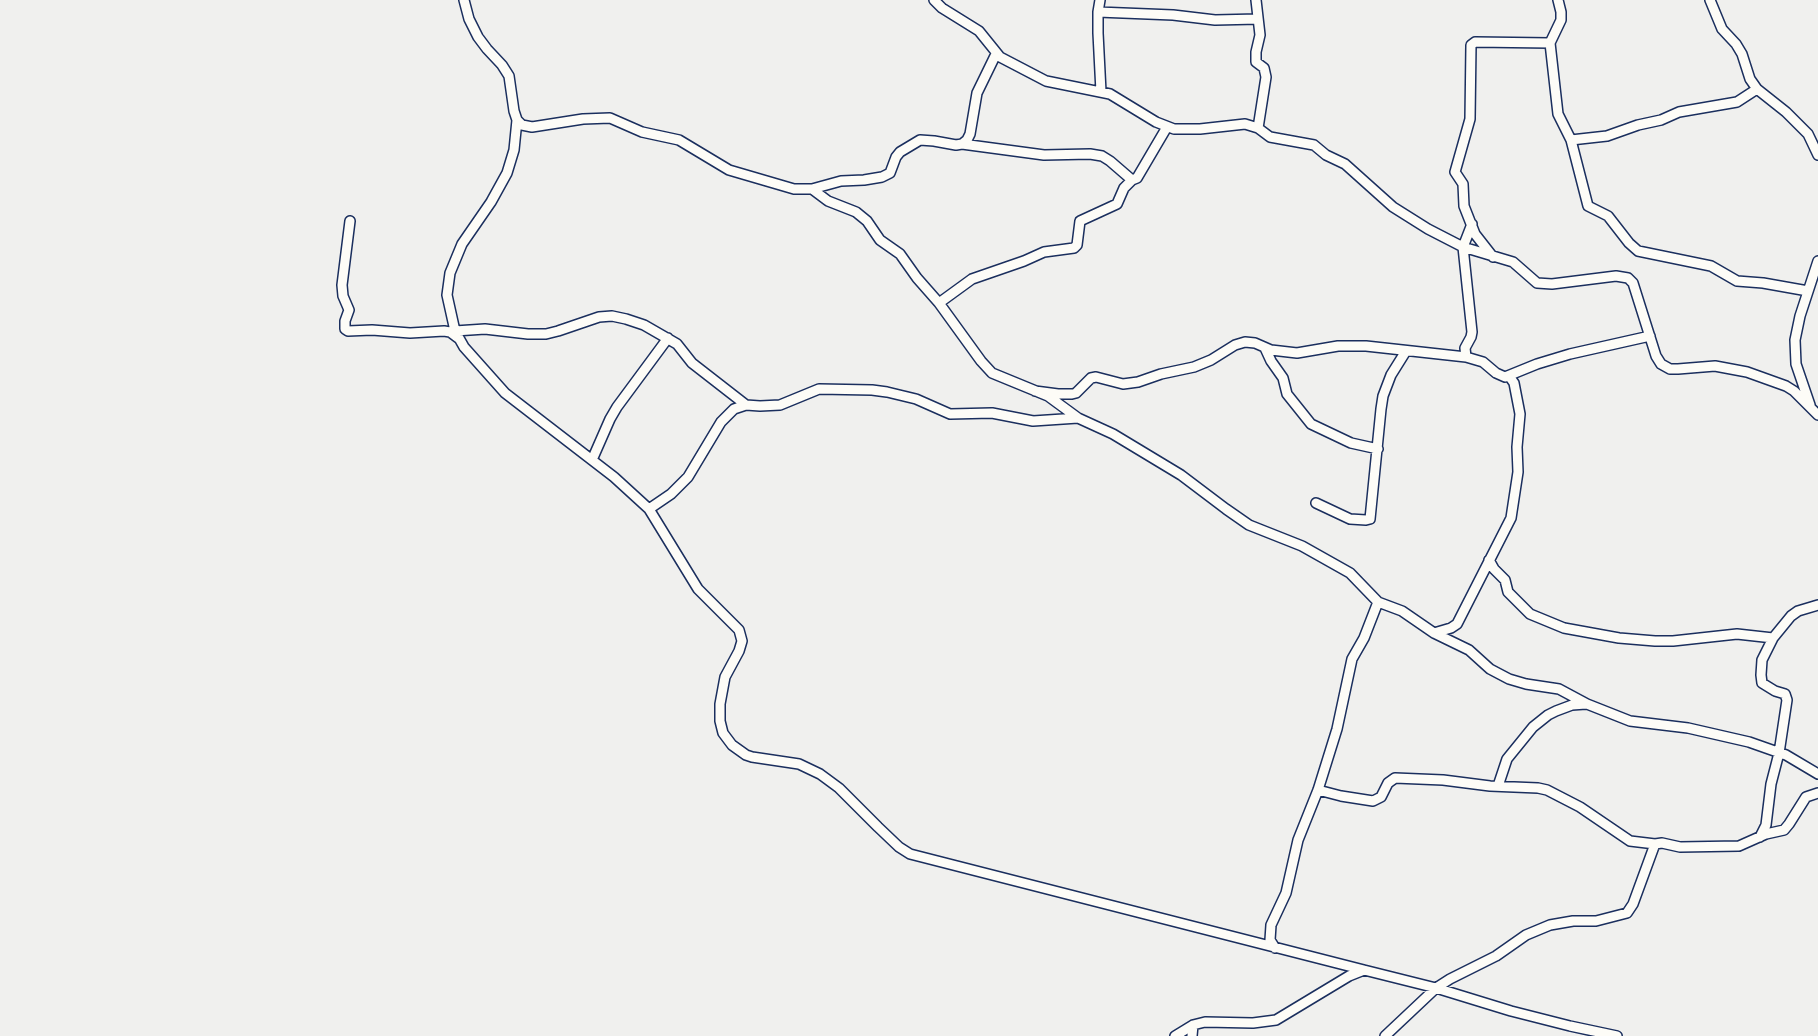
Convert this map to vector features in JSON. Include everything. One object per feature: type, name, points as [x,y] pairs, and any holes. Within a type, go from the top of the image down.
[{"type":"street","points":[[464,0],[469,19],[478,37],[502,64],[509,76],[512,102],[517,120],[514,150],[507,173],[491,202],[462,244],[450,273],[447,295],[457,335],[482,369],[505,393],[632,492],[649,509],[698,589],[734,623],[742,635],[742,641],[739,651],[725,677],[722,688],[720,721],[723,733],[732,745],[752,758],[799,764],[820,774],[839,788],[878,827],[910,854],[1436,988],[1570,1026],[1617,1036]]},
{"type":"street","points":[[934,0],[945,4],[979,31],[996,54],[1046,81],[1117,97],[1156,122],[1174,129],[1200,129],[1237,124],[1258,128],[1270,137],[1314,145],[1326,155],[1345,164],[1393,206],[1428,229],[1463,247],[1516,264],[1534,281],[1543,284],[1616,276],[1628,278],[1633,283],[1661,364],[1670,369],[1678,370],[1715,366],[1740,370],[1786,386],[1794,391],[1818,415]]},
{"type":"street","points":[[1100,0],[1098,12],[1101,92]]},
{"type":"street","points":[[1256,0],[1260,35],[1256,62],[1264,68],[1266,77],[1258,128]]},
{"type":"street","points":[[1558,0],[1561,20],[1550,43],[1558,114],[1570,140],[1588,206],[1608,216],[1633,248],[1643,253],[1711,266],[1737,281],[1763,283],[1808,291]]},
{"type":"street","points":[[1710,0],[1722,28],[1742,54],[1750,79],[1757,89],[1786,112],[1808,134],[1818,155]]},
{"type":"street","points":[[1098,12],[1166,15],[1215,20],[1258,19]]},
{"type":"street","points":[[1494,257],[1478,239],[1464,206],[1463,184],[1455,169],[1465,141],[1470,119],[1471,45],[1475,42],[1550,43]]},
{"type":"street","points":[[517,120],[522,125],[532,127],[583,118],[610,118],[642,132],[686,142],[702,155],[729,170],[765,179],[787,188],[812,189],[835,182],[864,180],[886,175],[893,168],[896,157],[900,152],[920,140],[934,140],[956,146],[962,144],[970,134],[977,93],[996,54]]},
{"type":"street","points":[[1570,140],[1607,136],[1661,120],[1679,112],[1736,102],[1757,89]]},
{"type":"street","points":[[939,303],[972,279],[1044,252],[1074,248],[1080,221],[1117,204],[1124,188],[1137,178],[1167,127]]},
{"type":"street","points":[[962,144],[1044,155],[1090,154],[1102,156],[1132,180]]},
{"type":"street","points":[[812,189],[828,201],[851,208],[862,216],[880,240],[900,254],[917,278],[939,303],[980,361],[992,373],[1048,396],[1078,418],[1113,434],[1181,475],[1249,525],[1302,546],[1350,573],[1378,602],[1402,611],[1434,633],[1469,650],[1490,669],[1509,679],[1526,684],[1559,689],[1587,704],[1630,721],[1688,728],[1748,742],[1779,753],[1818,774]]},
{"type":"street","points":[[350,221],[342,285],[343,296],[349,310],[345,321],[348,331],[372,330],[410,333],[444,331],[457,335],[485,329],[546,334],[599,317],[612,316],[634,322],[668,338],[682,349],[696,367],[746,405]]},
{"type":"street","points":[[1466,357],[1466,348],[1472,332],[1463,247],[1472,224]]},
{"type":"street","points":[[1810,408],[1796,364],[1795,354],[1797,327],[1818,261]]},
{"type":"street","points":[[1035,391],[1072,394],[1076,393],[1091,378],[1096,377],[1123,384],[1138,382],[1161,374],[1194,367],[1211,360],[1235,345],[1245,342],[1255,343],[1265,348],[1297,353],[1338,346],[1366,346],[1466,357],[1483,362],[1501,376],[1509,376],[1537,364],[1570,354],[1650,336]]},
{"type":"street","points":[[592,460],[610,419],[618,406],[668,338]]},
{"type":"street","points":[[1265,348],[1271,361],[1283,378],[1287,394],[1311,424],[1339,438],[1378,449]]},
{"type":"street","points":[[1316,503],[1350,518],[1366,520],[1370,518],[1383,396],[1391,375],[1406,351]]},
{"type":"street","points":[[1434,633],[1451,628],[1457,624],[1489,560],[1510,524],[1518,472],[1520,414],[1514,383],[1509,376]]},
{"type":"street","points":[[649,509],[671,494],[688,477],[714,432],[730,412],[746,405],[772,407],[780,405],[819,389],[872,390],[895,394],[916,399],[950,414],[992,414],[1033,421],[1078,418]]},
{"type":"street","points":[[1489,560],[1494,569],[1505,580],[1508,592],[1530,614],[1564,628],[1609,637],[1655,641],[1674,641],[1737,634],[1773,638]]},
{"type":"street","points":[[1275,948],[1270,940],[1271,925],[1286,894],[1298,840],[1318,790],[1337,729],[1352,658],[1364,638],[1378,602]]},
{"type":"street","points":[[1759,837],[1766,826],[1771,784],[1786,714],[1787,696],[1762,683],[1762,660],[1773,638],[1791,616],[1798,611],[1818,605]]},
{"type":"street","points":[[1498,786],[1507,759],[1532,727],[1556,711],[1572,705],[1587,704]]},
{"type":"street","points":[[1318,790],[1373,801],[1381,796],[1388,783],[1395,778],[1529,787],[1547,790],[1580,807],[1630,841],[1680,846],[1733,847],[1784,830],[1806,797],[1818,793]]},
{"type":"street","points":[[1384,1036],[1436,988],[1496,956],[1517,940],[1542,927],[1573,921],[1596,921],[1627,913],[1633,904],[1655,844]]},
{"type":"street","points":[[1175,1036],[1193,1025],[1205,1022],[1253,1023],[1276,1020],[1349,976],[1364,970]]},
{"type":"street","points":[[1192,1036],[1193,1025]]}]
